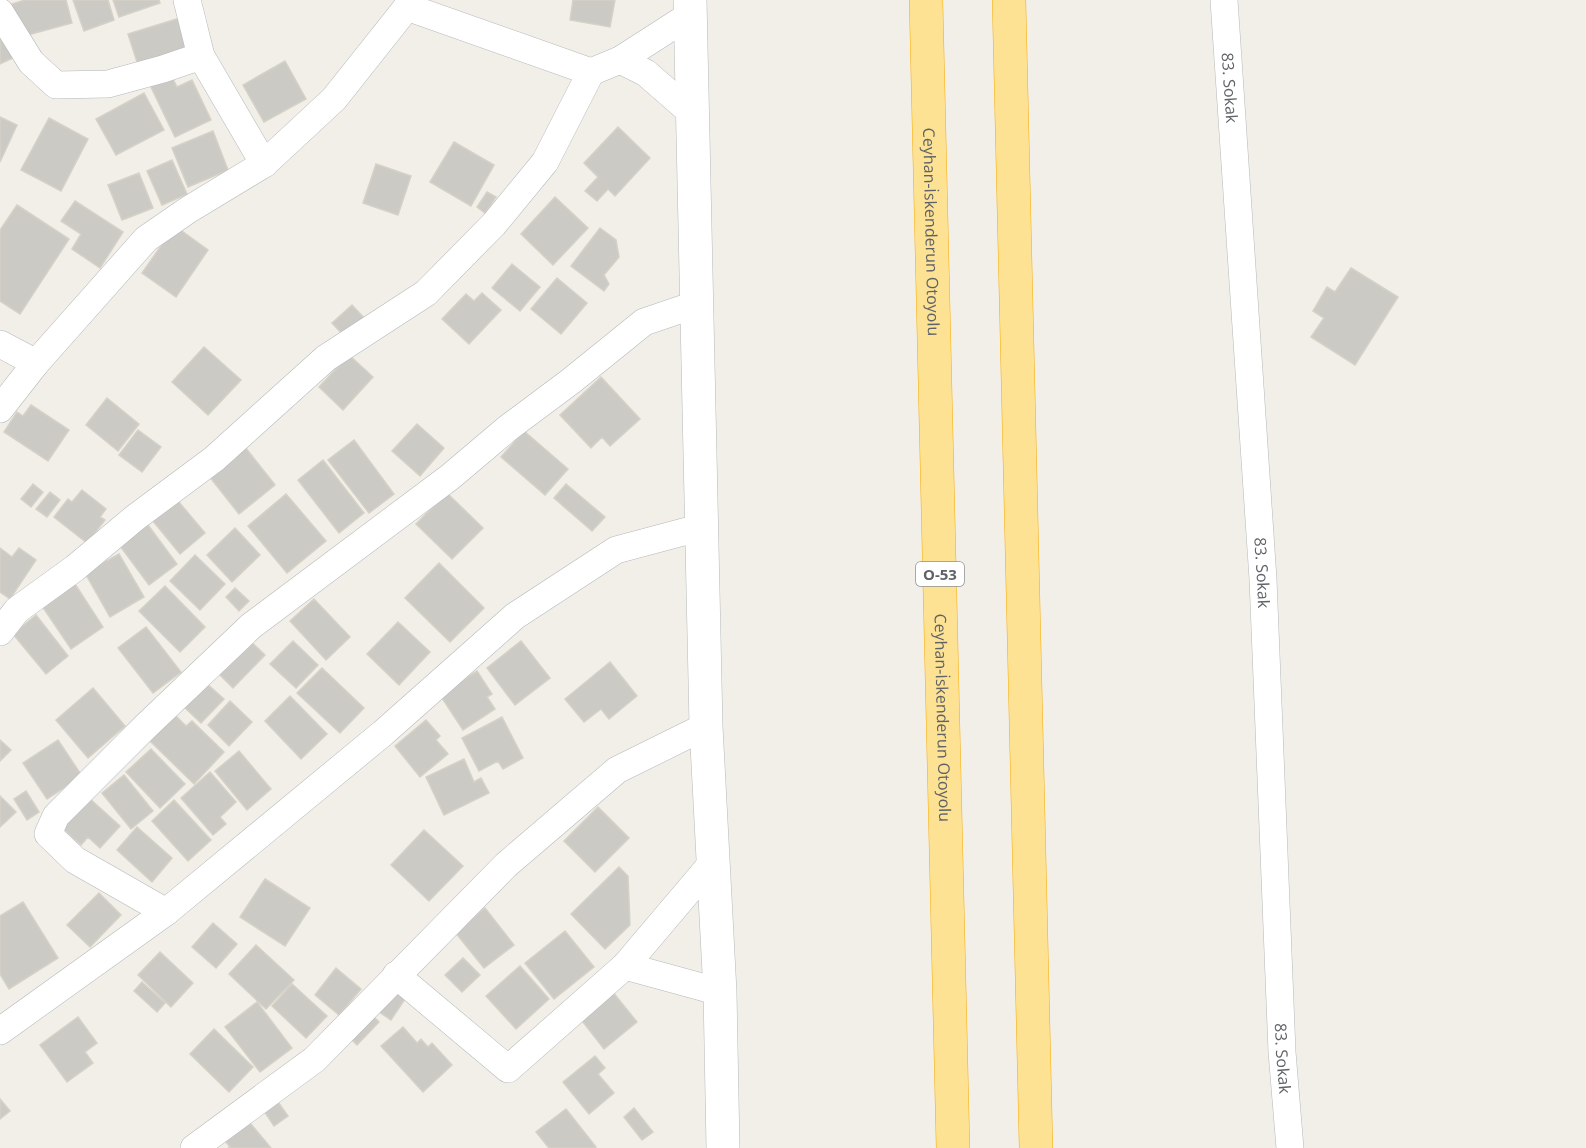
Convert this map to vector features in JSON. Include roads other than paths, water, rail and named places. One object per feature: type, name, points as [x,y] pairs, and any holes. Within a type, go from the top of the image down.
[{"type":"highway","name":"Ceyhan-İskenderun Otoyolu","points":[[926,0],[953,1148]]},
{"type":"highway","points":[[1009,0],[1036,1148]]},
{"type":"street","points":[[187,0],[201,56],[264,164]]},
{"type":"street","name":"83. Sokak","points":[[1224,0],[1263,579],[1282,1052],[1290,1148]]},
{"type":"street","points":[[0,409],[36,363],[146,239],[188,210],[264,164],[334,99],[408,4],[591,72]]},
{"type":"street","points":[[0,632],[17,610],[75,568],[136,517],[214,459],[326,358],[426,293],[494,224],[545,162],[591,72],[620,60],[690,8]]},
{"type":"street","points":[[690,8],[706,726],[720,992],[718,1147]]},
{"type":"street","points":[[0,12],[31,62],[56,85],[108,84],[201,56]]},
{"type":"street","points":[[620,60],[646,73],[693,114]]},
{"type":"street","points":[[166,912],[75,860],[48,834],[56,816],[251,626],[450,477],[508,428],[644,322],[697,303]]},
{"type":"street","points":[[0,344],[36,363]]},
{"type":"street","points":[[0,1031],[166,912],[382,733],[515,616],[616,550],[702,527]]},
{"type":"street","points":[[194,1148],[315,1059],[506,865],[617,770],[706,726]]},
{"type":"street","points":[[396,975],[508,1069],[625,966],[713,862]]},
{"type":"street","points":[[625,966],[720,992]]}]
